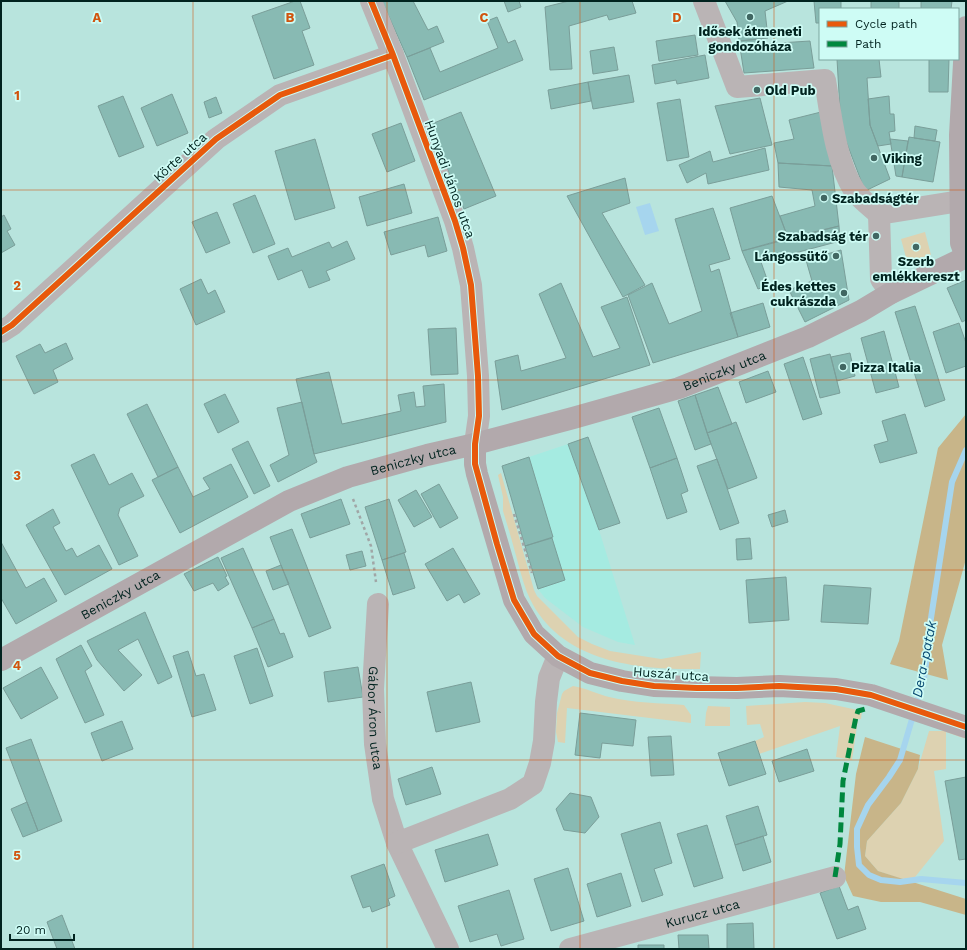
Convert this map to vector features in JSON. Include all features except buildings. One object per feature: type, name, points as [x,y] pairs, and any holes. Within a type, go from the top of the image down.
[{"type":"main road","points":[[891,293],[966,257],[961,243],[960,135],[966,27]]},
{"type":"main road","name":"Beniczky utca","points":[[1,660],[289,501],[348,477],[573,418],[679,388],[808,338],[861,311],[891,293]]},
{"type":"main road","name":"Huszár utca","points":[[475,444],[475,464],[477,474],[514,600],[534,634],[558,656],[590,673],[622,681],[654,686],[737,688],[779,686],[836,688],[871,695],[966,727]]},
{"type":"street","name":"Hunyadi János utca","points":[[371,1],[455,221],[463,248],[471,284],[478,376],[479,416],[475,444]]},
{"type":"street","points":[[704,1],[737,88],[825,80],[837,146],[845,172],[855,191],[879,214],[881,279],[891,293]]},
{"type":"street","name":"Körte utca","points":[[5,326],[216,139],[280,94],[392,55]]},
{"type":"street","points":[[879,214],[960,201]]},
{"type":"street","name":"Gábor Áron utca","points":[[378,604],[373,689],[375,744],[383,799],[397,843],[448,949]]},
{"type":"street","points":[[397,843],[510,799],[532,784],[540,763],[544,741],[549,678],[558,656]]},
{"type":"street","name":"Kurucz utca","points":[[570,949],[835,877]]},
{"type":"path","points":[[348,477],[353,500],[371,546],[375,569],[378,604]]},
{"type":"path","points":[[514,514],[532,573]]},
{"type":"shaded area","points":[[650,203],[659,231],[645,235],[636,207]]},
{"type":"shaded area","points":[[925,232],[931,255],[907,261],[901,239]]},
{"type":"shaded area","points":[[966,414],[966,559],[942,645],[948,680],[890,664],[899,641],[938,448]]},
{"type":"shaded area","points":[[568,444],[599,530],[635,645],[618,642],[583,627],[545,598],[538,589],[502,466]]},
{"type":"shaded area","points":[[501,473],[534,590],[537,596],[578,637],[610,651],[661,659],[701,652],[700,669],[676,669],[626,664],[603,658],[581,649],[561,637],[544,620],[528,595],[503,511],[503,497],[498,475]]},
{"type":"shaded area","points":[[573,686],[618,699],[637,702],[684,705],[691,715],[691,723],[567,708],[565,743],[558,742],[556,732],[557,713],[562,694],[564,691]]},
{"type":"shaded area","points":[[805,702],[825,703],[862,711],[861,719],[858,719],[852,760],[836,757],[840,726],[759,754],[755,741],[764,737],[760,724],[747,725],[746,706]]},
{"type":"shaded area","points":[[708,706],[730,707],[730,726],[705,726]]},
{"type":"shaded area","points":[[929,731],[950,731],[966,736],[966,739],[946,732],[946,769],[934,771],[944,841],[911,882],[878,871],[865,856],[867,841],[901,803],[918,769]]},
{"type":"shaded area","points":[[865,737],[920,755],[918,769],[901,803],[867,841],[865,856],[878,871],[966,899],[966,915],[920,902],[881,902],[853,896],[844,876],[856,774]]},
{"type":"waterway","name":"Dera-patak","points":[[966,450],[952,482],[929,631],[924,678],[900,760],[868,805],[857,829],[859,865],[869,875],[881,880],[900,882],[921,879],[966,883]]},
{"type":"marked path","points":[[835,877],[840,844],[843,781],[858,711],[869,708]]},
{"type":"cycle path","points":[[371,1],[393,55],[455,221],[463,248],[471,285],[478,376],[479,416],[475,444],[475,464],[514,600],[534,634],[558,656],[590,673],[622,681],[654,686],[697,688],[779,686],[836,689],[871,695],[966,727]]},
{"type":"cycle path","points":[[1,332],[12,325],[216,139],[280,95],[393,55]]},
{"type":"place","name":"Idősek átmeneti gondozóháza","points":[[750,17]]},
{"type":"place","name":"Old Pub","points":[[757,90]]},
{"type":"place","name":"Viking","points":[[874,158]]},
{"type":"place","name":"Szabadságtér","points":[[824,198]]},
{"type":"place","name":"Szabadság tér","points":[[876,236]]},
{"type":"place","name":"Szerb emlékkereszt","points":[[916,247]]},
{"type":"place","name":"Lángossütő","points":[[836,256]]},
{"type":"place","name":"Édes kettes cukrászda","points":[[844,293]]},
{"type":"place","name":"Pizza Italia","points":[[843,367]]}]
